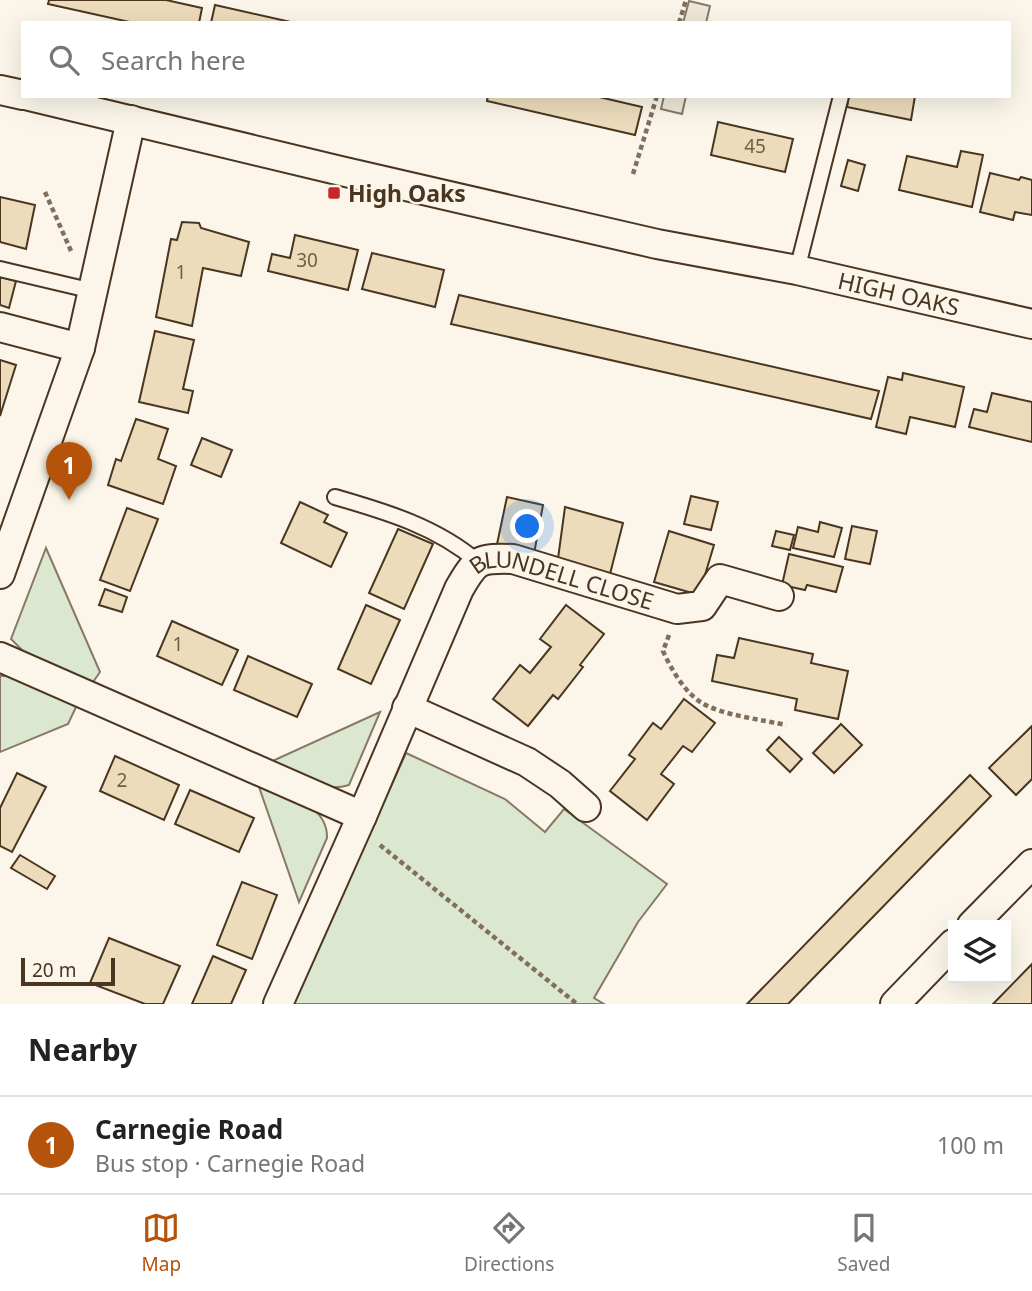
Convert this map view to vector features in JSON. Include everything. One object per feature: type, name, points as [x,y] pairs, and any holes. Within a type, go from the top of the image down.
[{"type":"street","points":[[0,90],[21,95]]},
{"type":"street","name":"HIGH OAKS","points":[[38,98],[341,172],[657,244],[797,270],[1032,324]]},
{"type":"street","points":[[0,574],[80,348],[82,288],[131,120]]},
{"type":"street","points":[[0,327],[80,348]]},
{"type":"street","name":"BLUNDELL CLOSE","points":[[278,1004],[459,589],[478,562],[513,559],[677,609],[702,606],[720,579],[779,596]]},
{"type":"street","points":[[0,657],[360,821]]},
{"type":"street","points":[[407,708],[527,762],[560,784],[586,807]]},
{"type":"street","points":[[977,920],[1032,864]]},
{"type":"street","points":[[895,1004],[948,949]]},
{"type":"lane","points":[[797,270],[840,98]]},
{"type":"lane","points":[[0,269],[82,288]]},
{"type":"lane","points":[[335,498],[386,512],[431,530],[460,546],[478,562]]},
{"type":"path","points":[[680,21],[686,0]]},
{"type":"path","points":[[633,174],[656,98]]},
{"type":"path","points":[[45,192],[74,260],[82,288]]},
{"type":"path","points":[[677,609],[663,651],[668,664],[690,692],[701,703],[715,709],[786,725]]},
{"type":"path","points":[[360,821],[447,901],[577,1004]]},
{"type":"green space","points":[[46,548],[100,672],[91,685],[29,657],[11,639]]},
{"type":"green space","points":[[0,676],[12,676],[77,705],[68,724],[0,752]]},
{"type":"green space","points":[[380,712],[349,785],[317,785],[268,763]]},
{"type":"green space","points":[[406,753],[505,799],[545,832],[564,809],[667,884],[638,922],[594,998],[604,1004],[293,1004]]},
{"type":"green space","points":[[258,784],[303,802],[320,816],[325,826],[327,838],[299,902]]},
{"type":"shaded area","points":[[689,1],[710,6],[706,21],[684,21]]},
{"type":"shaded area","points":[[664,98],[686,98],[682,114],[661,109]]},
{"type":"building","points":[[49,0],[166,0],[202,8],[199,21],[125,21],[48,4]]},
{"type":"building","points":[[215,5],[286,21],[211,21]]},
{"type":"building","points":[[488,98],[604,98],[642,107],[635,135],[487,101]]},
{"type":"building","points":[[849,98],[915,98],[911,120],[847,107]]},
{"type":"building","points":[[718,122],[793,139],[785,172],[711,155]]},
{"type":"building","points":[[961,151],[983,155],[972,207],[899,190],[907,156],[957,167]]},
{"type":"building","points":[[848,160],[865,165],[858,191],[841,186]]},
{"type":"building","points":[[990,173],[1019,180],[1021,177],[1032,180],[1032,215],[1015,212],[1013,220],[980,212]]},
{"type":"building","points":[[0,197],[35,205],[26,249],[0,242]]},
{"type":"building","points":[[182,222],[199,223],[201,228],[249,242],[241,276],[203,268],[192,326],[156,317],[171,239],[177,240]]},
{"type":"building","points":[[295,235],[358,250],[348,290],[268,271],[272,254],[290,258]]},
{"type":"building","points":[[372,253],[444,270],[435,307],[362,289]]},
{"type":"building","points":[[0,277],[16,281],[9,308],[0,305]]},
{"type":"building","points":[[459,295],[879,391],[871,419],[451,324]]},
{"type":"building","points":[[155,331],[194,340],[183,389],[193,391],[188,413],[139,402]]},
{"type":"building","points":[[0,360],[16,365],[0,416]]},
{"type":"building","points":[[903,373],[964,387],[955,427],[910,417],[906,434],[876,427],[888,377],[902,380]]},
{"type":"building","points":[[992,393],[1032,402],[1032,442],[969,427],[974,409],[987,412]]},
{"type":"building","points":[[136,419],[168,429],[158,459],[176,466],[163,504],[108,485],[116,459],[121,461]]},
{"type":"building","points":[[202,438],[232,450],[221,477],[191,465]]},
{"type":"building","points":[[691,496],[718,502],[711,530],[684,524]]},
{"type":"building","points":[[507,497],[543,505],[534,554],[496,549]]},
{"type":"building","points":[[300,502],[328,515],[324,522],[347,533],[331,567],[281,543]]},
{"type":"building","points":[[565,507],[623,523],[609,578],[557,566]]},
{"type":"building","points":[[127,508],[158,519],[130,591],[100,580]]},
{"type":"building","points":[[820,522],[842,528],[834,557],[793,548],[798,527],[818,532]]},
{"type":"building","points":[[852,526],[877,531],[870,564],[845,559]]},
{"type":"building","points":[[398,529],[433,544],[404,609],[369,593]]},
{"type":"building","points":[[669,531],[714,545],[699,595],[654,582]]},
{"type":"building","points":[[776,531],[794,535],[790,550],[772,546]]},
{"type":"building","points":[[789,554],[843,567],[836,592],[807,585],[805,590],[782,585]]},
{"type":"building","points":[[105,589],[127,597],[122,612],[99,605]]},
{"type":"building","points":[[366,605],[400,620],[371,684],[338,669]]},
{"type":"building","points":[[566,605],[604,634],[558,699],[553,695],[528,726],[493,699],[520,665],[530,673],[551,647],[540,639]]},
{"type":"building","points":[[172,621],[238,650],[222,685],[157,656]]},
{"type":"building","points":[[739,638],[813,654],[811,663],[848,671],[838,719],[795,710],[797,699],[712,681],[717,655],[734,658]]},
{"type":"building","points":[[248,656],[312,684],[297,717],[234,690]]},
{"type":"building","points":[[684,699],[715,723],[692,752],[683,746],[661,774],[674,784],[647,820],[610,791],[635,759],[629,755],[653,723],[661,729]]},
{"type":"building","points":[[841,724],[862,745],[834,773],[813,753]]},
{"type":"building","points":[[1032,726],[1032,779],[1016,795],[989,768]]},
{"type":"building","points":[[779,737],[802,759],[790,772],[767,750]]},
{"type":"building","points":[[115,756],[179,785],[164,820],[100,791]]},
{"type":"building","points":[[17,773],[46,787],[12,852],[0,846],[0,808]]},
{"type":"building","points":[[970,775],[991,796],[788,1004],[747,1004]]},
{"type":"building","points":[[190,790],[254,818],[239,852],[175,824]]},
{"type":"building","points":[[20,855],[55,876],[47,889],[11,868]]},
{"type":"building","points":[[242,882],[277,895],[252,959],[217,945]]},
{"type":"building","points":[[109,938],[180,966],[163,1004],[145,1004],[90,983]]},
{"type":"building","points":[[213,956],[246,970],[231,1004],[192,1004]]},
{"type":"building","points":[[1032,964],[1032,1004],[993,1004]]},
{"type":"place","name":"High Oaks","points":[[334,193]]},
{"type":"place","name":"Carnegie Road","points":[[69,500]]}]
